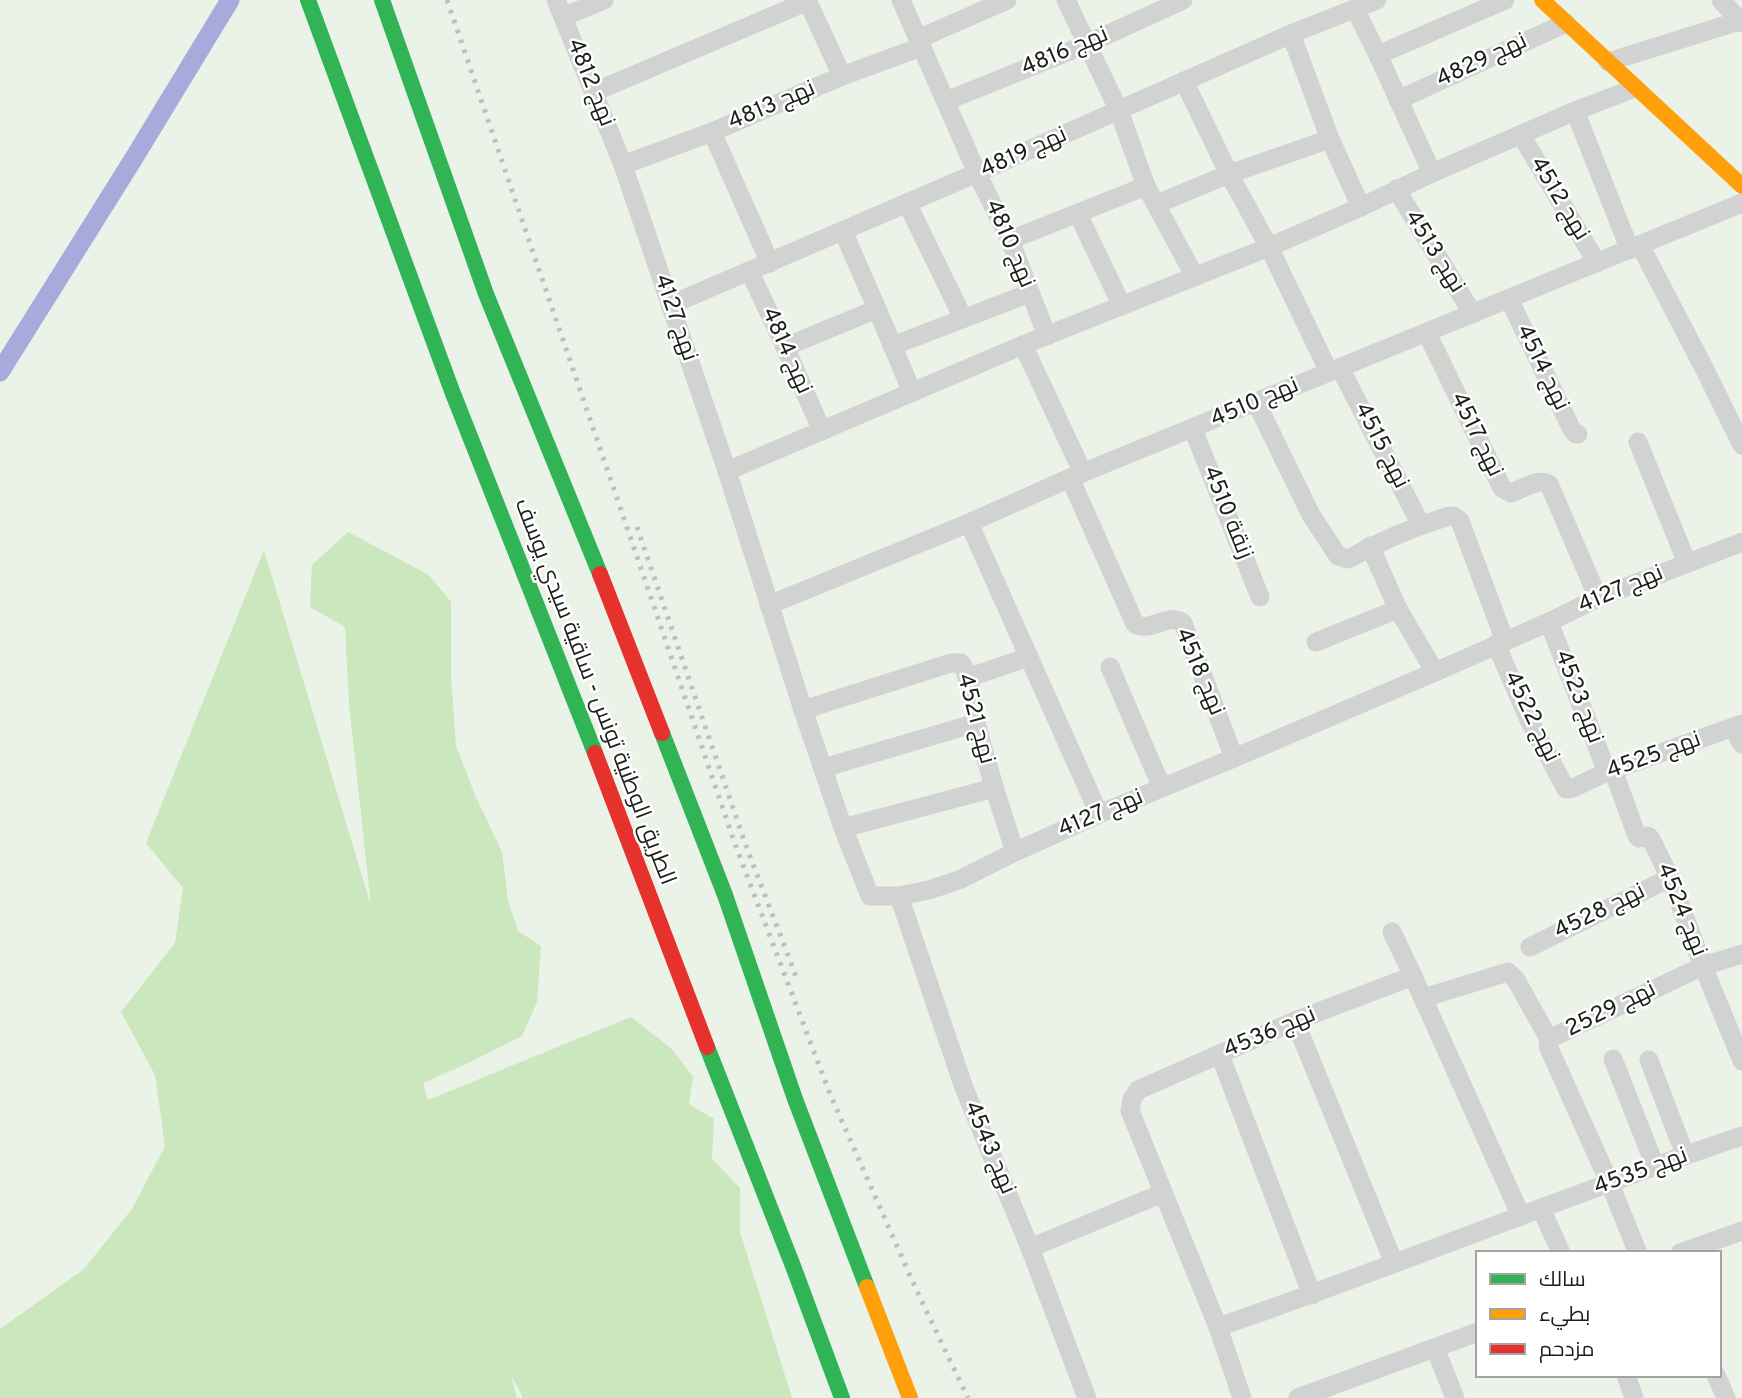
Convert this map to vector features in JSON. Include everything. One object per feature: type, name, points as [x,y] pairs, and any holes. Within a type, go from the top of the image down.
[{"type":"main road","name":"الطريق الوطنية تونس - ساقية سيدي يوسف","points":[[308,0],[452,391],[590,740],[842,1398]]},
{"type":"main road","name":"الطريق الوطنية تونس - ساقية سيدي يوسف","points":[[382,0],[486,294],[566,488],[725,895],[795,1099],[910,1398]]},
{"type":"main road","points":[[1542,0],[1742,186]]},
{"type":"street","points":[[559,8],[604,0]]},
{"type":"street","name":"نهج 4810","points":[[901,0],[977,173],[1010,240],[1047,336]]},
{"type":"street","name":"نهج 4813","points":[[623,165],[712,132],[919,43],[1005,0]]},
{"type":"street","points":[[1066,0],[1119,111],[1146,186],[1195,277]]},
{"type":"street","name":"نهج 4816","points":[[946,101],[1087,44],[1183,0]]},
{"type":"street","name":"نهج 4819","points":[[670,305],[843,232],[1291,34],[1377,0]]},
{"type":"street","points":[[1378,55],[1505,0]]},
{"type":"street","points":[[1608,62],[1741,21],[1721,0]]},
{"type":"street","points":[[594,92],[807,1],[842,76]]},
{"type":"street","name":"نهج 4812","points":[[559,8],[623,165]]},
{"type":"street","points":[[1355,9],[1432,173]]},
{"type":"street","name":"نهج 4829","points":[[1398,100],[1566,23]]},
{"type":"street","points":[[1291,34],[1330,139],[1361,206]]},
{"type":"street","name":"نهج 4515","points":[[1184,81],[1229,174],[1421,525]]},
{"type":"street","points":[[727,471],[1023,345],[1269,247],[1432,173],[1635,88]]},
{"type":"street","points":[[1575,111],[1635,247],[1704,368],[1742,445]]},
{"type":"street","points":[[712,132],[770,263]]},
{"type":"street","name":"نهج 4512","points":[[1521,135],[1597,263]]},
{"type":"street","points":[[1157,204],[1229,174],[1330,139]]},
{"type":"street","name":"نهج 4127","points":[[623,165],[727,471],[803,710],[843,828],[870,897],[899,896],[959,880],[1099,814],[1435,672],[1598,598],[1742,542]]},
{"type":"street","points":[[1010,240],[1146,186]]},
{"type":"street","name":"نهج 4513","points":[[1396,189],[1473,314]]},
{"type":"street","points":[[907,203],[963,318]]},
{"type":"street","name":"نهج 4510","points":[[769,605],[1742,203]]},
{"type":"street","points":[[1077,214],[1122,306]]},
{"type":"street","points":[[843,232],[912,392]]},
{"type":"street","name":"نهج 4814","points":[[750,272],[822,431]]},
{"type":"street","points":[[892,346],[1030,293]]},
{"type":"street","name":"نهج 4514","points":[[1509,299],[1572,430],[1578,435]]},
{"type":"street","points":[[785,347],[877,309]]},
{"type":"street","name":"نهج 4517","points":[[1427,333],[1502,488],[1511,493],[1541,481],[1550,486],[1598,598]]},
{"type":"street","name":"نهج 4518","points":[[1023,345],[1135,624],[1146,627],[1174,619],[1183,623],[1234,758]]},
{"type":"street","points":[[1256,402],[1311,514],[1338,556],[1348,559],[1370,546],[1421,525]]},
{"type":"street","name":"زنقة 4510","points":[[1193,429],[1260,597]]},
{"type":"street","points":[[1638,442],[1687,563]]},
{"type":"street","name":"نهج 4522","points":[[1421,525],[1450,516],[1460,521],[1529,720],[1566,789]]},
{"type":"street","points":[[969,523],[1099,814]]},
{"type":"street","points":[[1370,546],[1398,609],[1435,672]]},
{"type":"street","points":[[1316,642],[1398,609]]},
{"type":"street","name":"نهج 4523","points":[[1549,622],[1610,771]]},
{"type":"street","points":[[967,678],[1028,657]]},
{"type":"street","name":"نهج 4521","points":[[803,710],[951,663],[961,663],[964,666],[994,788],[1015,852]]},
{"type":"street","points":[[1110,667],[1162,788]]},
{"type":"street","points":[[823,768],[976,723]]},
{"type":"street","name":"نهج 4525","points":[[1566,789],[1610,771],[1739,732]]},
{"type":"street","name":"نهج 4524","points":[[1610,771],[1637,836],[1648,836],[1651,839],[1670,877],[1742,1061]]},
{"type":"street","points":[[843,828],[994,788]]},
{"type":"street","name":"نهج 4528","points":[[1530,947],[1670,877]]},
{"type":"street","name":"نهج 4543","points":[[899,896],[964,1088],[1030,1248],[1087,1398]]},
{"type":"street","points":[[1391,932],[1521,1216]]},
{"type":"street","name":"نهج 2529","points":[[1636,1251],[1610,1184],[1548,1045],[1549,1040],[1703,966],[1742,954]]},
{"type":"street","points":[[1423,998],[1508,972],[1516,980],[1549,1040]]},
{"type":"street","name":"نهج 4536","points":[[1163,1193],[1130,1111],[1132,1099],[1138,1090],[1295,1021],[1413,976]]},
{"type":"street","points":[[1295,1021],[1394,1263]]},
{"type":"street","points":[[1220,1055],[1311,1295]]},
{"type":"street","points":[[1613,1059],[1655,1166]]},
{"type":"street","points":[[1649,1060],[1685,1155]]},
{"type":"street","name":"نهج 4535","points":[[1218,1327],[1742,1136]]},
{"type":"street","points":[[1030,1248],[1163,1193],[1218,1327],[1242,1398]]},
{"type":"street","points":[[1541,1208],[1560,1251]]},
{"type":"street","points":[[1686,1251],[1742,1231]]},
{"type":"street","points":[[1298,1398],[1476,1333]]},
{"type":"street","points":[[1435,1348],[1455,1398]]},
{"type":"street","points":[[1627,1377],[1634,1398]]},
{"type":"street","points":[[1717,1377],[1726,1398]]},
{"type":"green space","points":[[348,532],[429,575],[451,602],[451,676],[456,746],[502,852],[508,900],[518,931],[541,946],[537,1002],[522,1036],[423,1083],[428,1100],[631,1017],[672,1049],[693,1077],[689,1104],[714,1119],[712,1159],[740,1188],[740,1232],[792,1398],[522,1398],[511,1375],[517,1398],[0,1398],[0,1329],[84,1269],[132,1209],[165,1146],[155,1075],[121,1012],[175,943],[183,888],[146,843],[264,550],[371,906],[349,704],[345,627],[310,607],[312,565]]},
{"type":"waterway","points":[[0,372],[230,0]]},
{"type":"railway","points":[[447,0],[735,844],[830,1094],[915,1287],[968,1398]]},
{"type":"railway","points":[[637,527],[745,843],[797,979]]},
{"type":"traffic: fast","points":[[308,0],[452,391],[595,753]]},
{"type":"traffic: fast","points":[[382,0],[486,294],[600,574]]},
{"type":"traffic: fast","points":[[662,733],[725,895],[795,1099],[867,1287]]},
{"type":"traffic: fast","points":[[707,1047],[842,1398]]},
{"type":"traffic: slow","points":[[1542,0],[1742,186]]},
{"type":"traffic: slow","points":[[867,1287],[910,1398]]},
{"type":"traffic: jam","points":[[600,574],[662,733]]},
{"type":"traffic: jam","points":[[595,753],[707,1047]]}]
